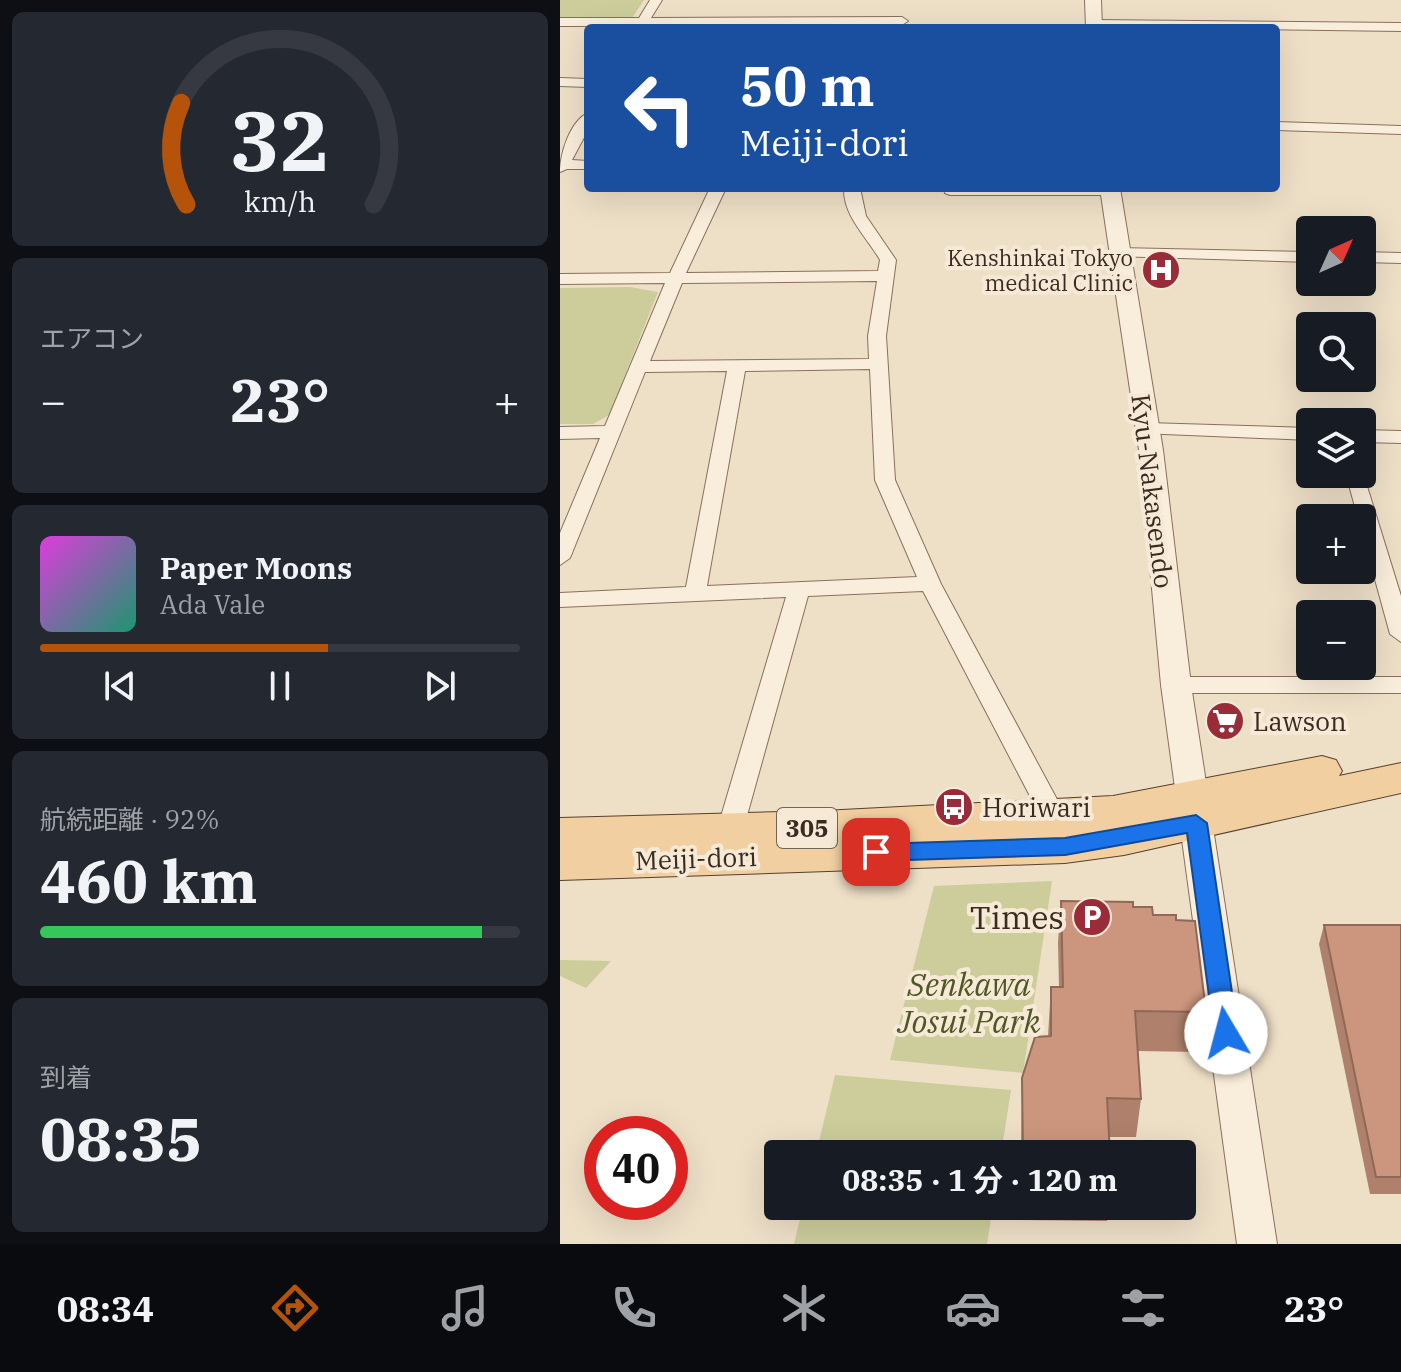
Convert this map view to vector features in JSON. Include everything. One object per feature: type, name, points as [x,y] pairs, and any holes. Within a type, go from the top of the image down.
[{"type":"main road","name":"Meiji-dori","points":[[560,863],[1065,846],[1401,755]]},
{"type":"main road","name":"Meiji-dori","points":[[560,834],[730,830],[1194,809],[1401,778]]},
{"type":"street","points":[[642,24],[656,0]]},
{"type":"street","points":[[1093,0],[1094,24]]},
{"type":"street","points":[[790,24],[903,20]]},
{"type":"street","points":[[560,22],[614,24]]},
{"type":"street","points":[[1280,27],[1401,27]]},
{"type":"street","points":[[560,82],[584,83]]},
{"type":"street","points":[[584,124],[561,165],[584,165]]},
{"type":"street","points":[[1280,126],[1401,130]]},
{"type":"street","points":[[560,558],[675,278],[716,192]]},
{"type":"street","points":[[851,192],[856,211],[888,260],[877,336],[885,480],[930,584],[1053,816]]},
{"type":"street","name":"Kyu-Nakasendo","points":[[1110,192],[1147,429],[1176,685],[1257,1244]]},
{"type":"street","points":[[1118,253],[1296,257]]},
{"type":"street","points":[[1376,257],[1401,258]]},
{"type":"street","points":[[560,279],[885,276]]},
{"type":"street","points":[[639,367],[879,364]]},
{"type":"street","points":[[695,595],[737,366]]},
{"type":"street","points":[[1147,429],[1296,434]]},
{"type":"street","points":[[560,433],[612,432]]},
{"type":"street","points":[[1376,436],[1401,437]]},
{"type":"street","points":[[1361,488],[1401,634]]},
{"type":"street","points":[[560,600],[930,584]]},
{"type":"street","points":[[730,830],[799,590]]},
{"type":"street","points":[[1176,685],[1401,685]]},
{"type":"green space","points":[[560,0],[644,0],[632,18],[560,18]]},
{"type":"green space","points":[[630,287],[658,292],[609,415],[593,424],[560,424],[560,288]]},
{"type":"green space","name":"Senkawa Josui Park","points":[[1052,881],[1023,1073],[890,1060],[934,886]]},
{"type":"green space","points":[[560,960],[611,961],[586,988],[560,976]]},
{"type":"green space","points":[[835,1075],[1011,1090],[1003,1140],[819,1140]]},
{"type":"green space","points":[[800,1220],[991,1220],[987,1244],[794,1244]]},
{"type":"building","points":[[1061,901],[1133,902],[1133,907],[1152,907],[1153,915],[1176,915],[1176,920],[1195,921],[1206,1012],[1135,1011],[1141,1099],[1107,1098],[1109,1140],[1023,1140],[1022,1078],[1035,1037],[1051,1036],[1051,987],[1063,987]]},
{"type":"building","points":[[1324,925],[1401,925],[1401,1177],[1376,1177]]},
{"type":"place","name":"Kenshinkai Tokyo medical Clinic","points":[[1161,270]]},
{"type":"place","name":"Lawson","points":[[1225,721]]},
{"type":"place","name":"Horiwari","points":[[954,807]]},
{"type":"place","name":"Times","points":[[1092,917]]},
{"type":"route","points":[[876,852],[1065,846],[1124,839],[1196,823],[1226,1033]]}]
